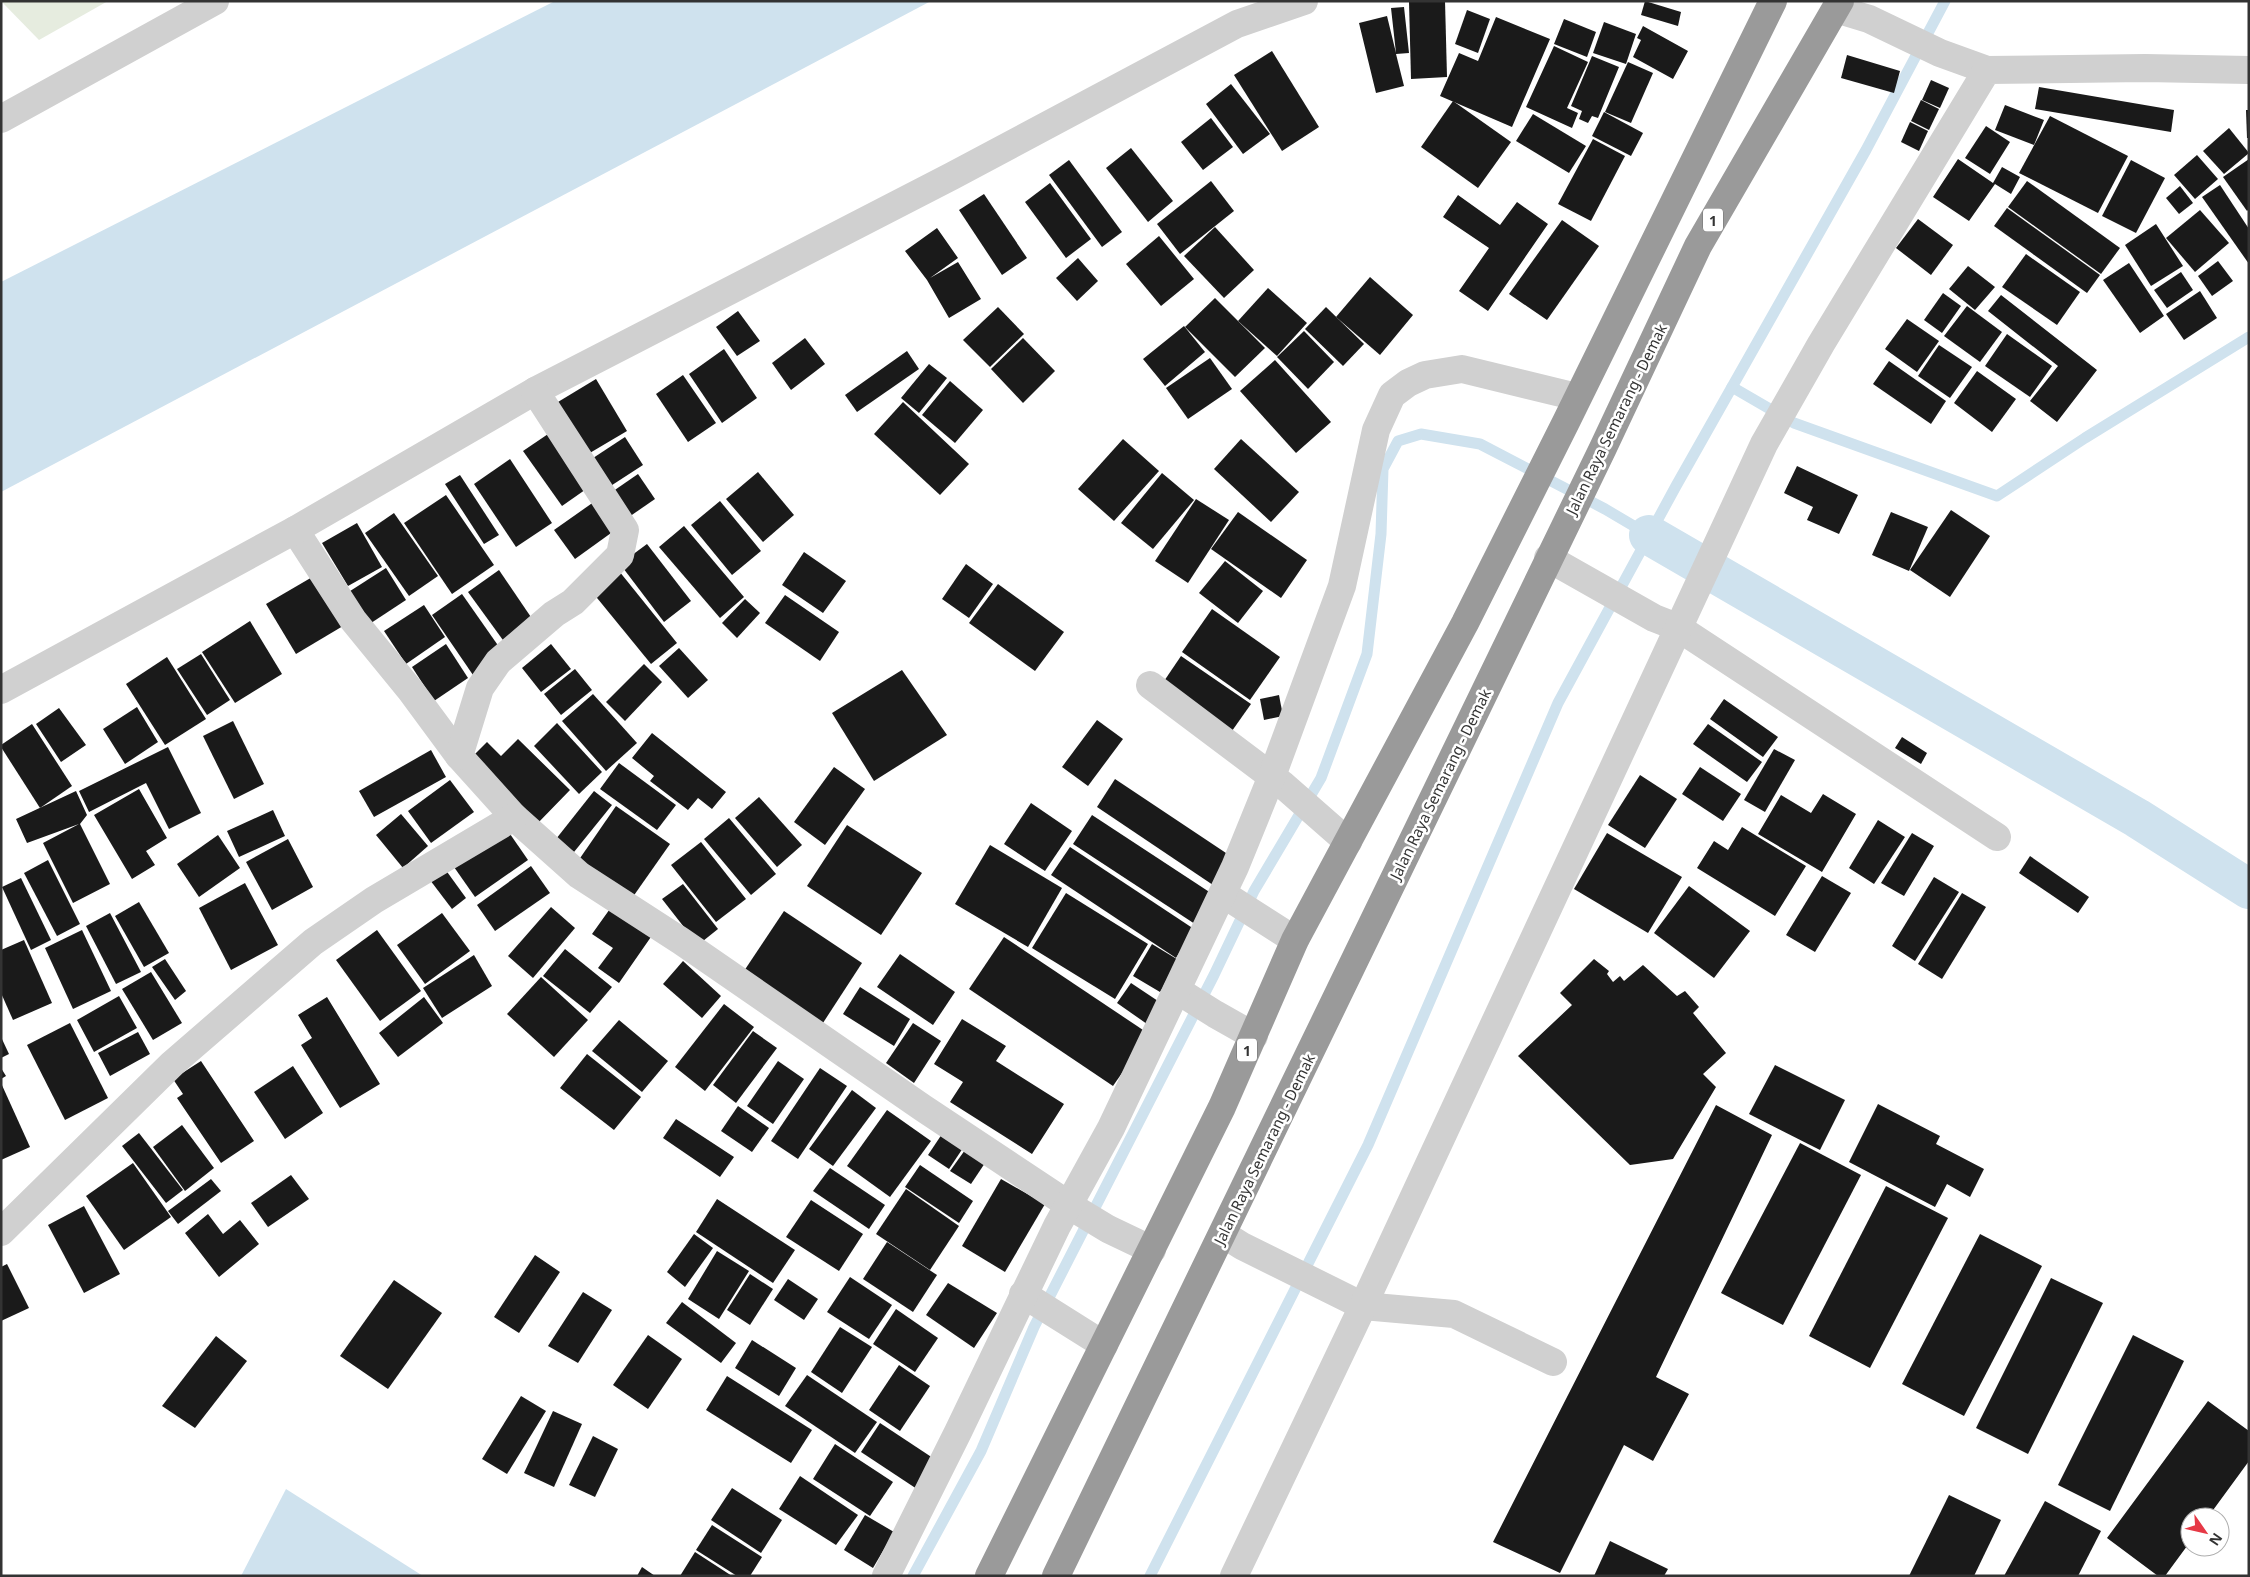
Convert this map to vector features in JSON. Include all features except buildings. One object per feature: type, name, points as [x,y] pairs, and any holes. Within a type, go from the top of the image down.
[{"type":"highway","name":"1","points":[[989,1576],[1222,1107],[1295,940],[1465,623],[1773,1]]},
{"type":"highway","name":"Jalan Raya Semarang - Demak","points":[[1056,1576],[1233,1240],[1549,557],[1603,448],[1698,246],[1838,5]]},
{"type":"street","points":[[1,119],[215,1]]},
{"type":"street","points":[[1,690],[295,530],[535,391],[952,176],[1237,24],[1304,1]]},
{"type":"street","points":[[1838,5],[1940,53],[1986,70],[2145,68],[2249,70]]},
{"type":"street","points":[[1234,1576],[1354,1302],[1666,622],[1697,585],[1764,444],[1792,394],[1986,70]]},
{"type":"street","points":[[886,1576],[958,1432],[1030,1298],[1111,1128],[1183,994],[1228,898],[1278,781],[1342,586],[1376,430],[1392,395],[1408,383],[1425,375],[1462,369],[1577,397]]},
{"type":"street","points":[[459,756],[480,688],[498,662],[554,614],[573,602],[620,555],[624,530],[535,391]]},
{"type":"street","points":[[295,530],[353,620],[411,691],[459,756],[514,817],[579,876],[681,941],[923,1108],[1072,1207],[1108,1229],[1152,1250]]},
{"type":"street","points":[[1549,557],[1574,574],[1666,622],[1998,837]]},
{"type":"street","points":[[1150,685],[1278,781],[1348,842]]},
{"type":"street","points":[[1,1232],[172,1064],[313,942],[374,900],[514,817]]},
{"type":"street","points":[[1228,898],[1295,940]]},
{"type":"street","points":[[1183,994],[1254,1036]]},
{"type":"street","points":[[1233,1240],[1354,1302],[1454,1314],[1553,1362]]},
{"type":"street","points":[[1030,1298],[1060,1319],[1104,1345]]},
{"type":"shaded area","points":[[1,1],[108,1],[39,40]]},
{"type":"water","points":[[555,1],[931,1],[1,492],[1,282]]},
{"type":"water","points":[[286,1489],[423,1576],[241,1576]]},
{"type":"waterway","points":[[1150,1576],[1368,1145],[1558,703],[1676,486],[1866,150],[1945,1]]},
{"type":"waterway","points":[[1732,387],[1794,423],[1997,496],[2085,438],[2249,337]]},
{"type":"waterway","points":[[913,1576],[981,1451],[1034,1327],[1214,975],[1254,891],[1321,778],[1367,654],[1381,534],[1383,469],[1398,441],[1421,434],[1480,444],[1605,509],[1649,535]]},
{"type":"waterway","points":[[1649,535],[2137,818],[2249,889]]}]
